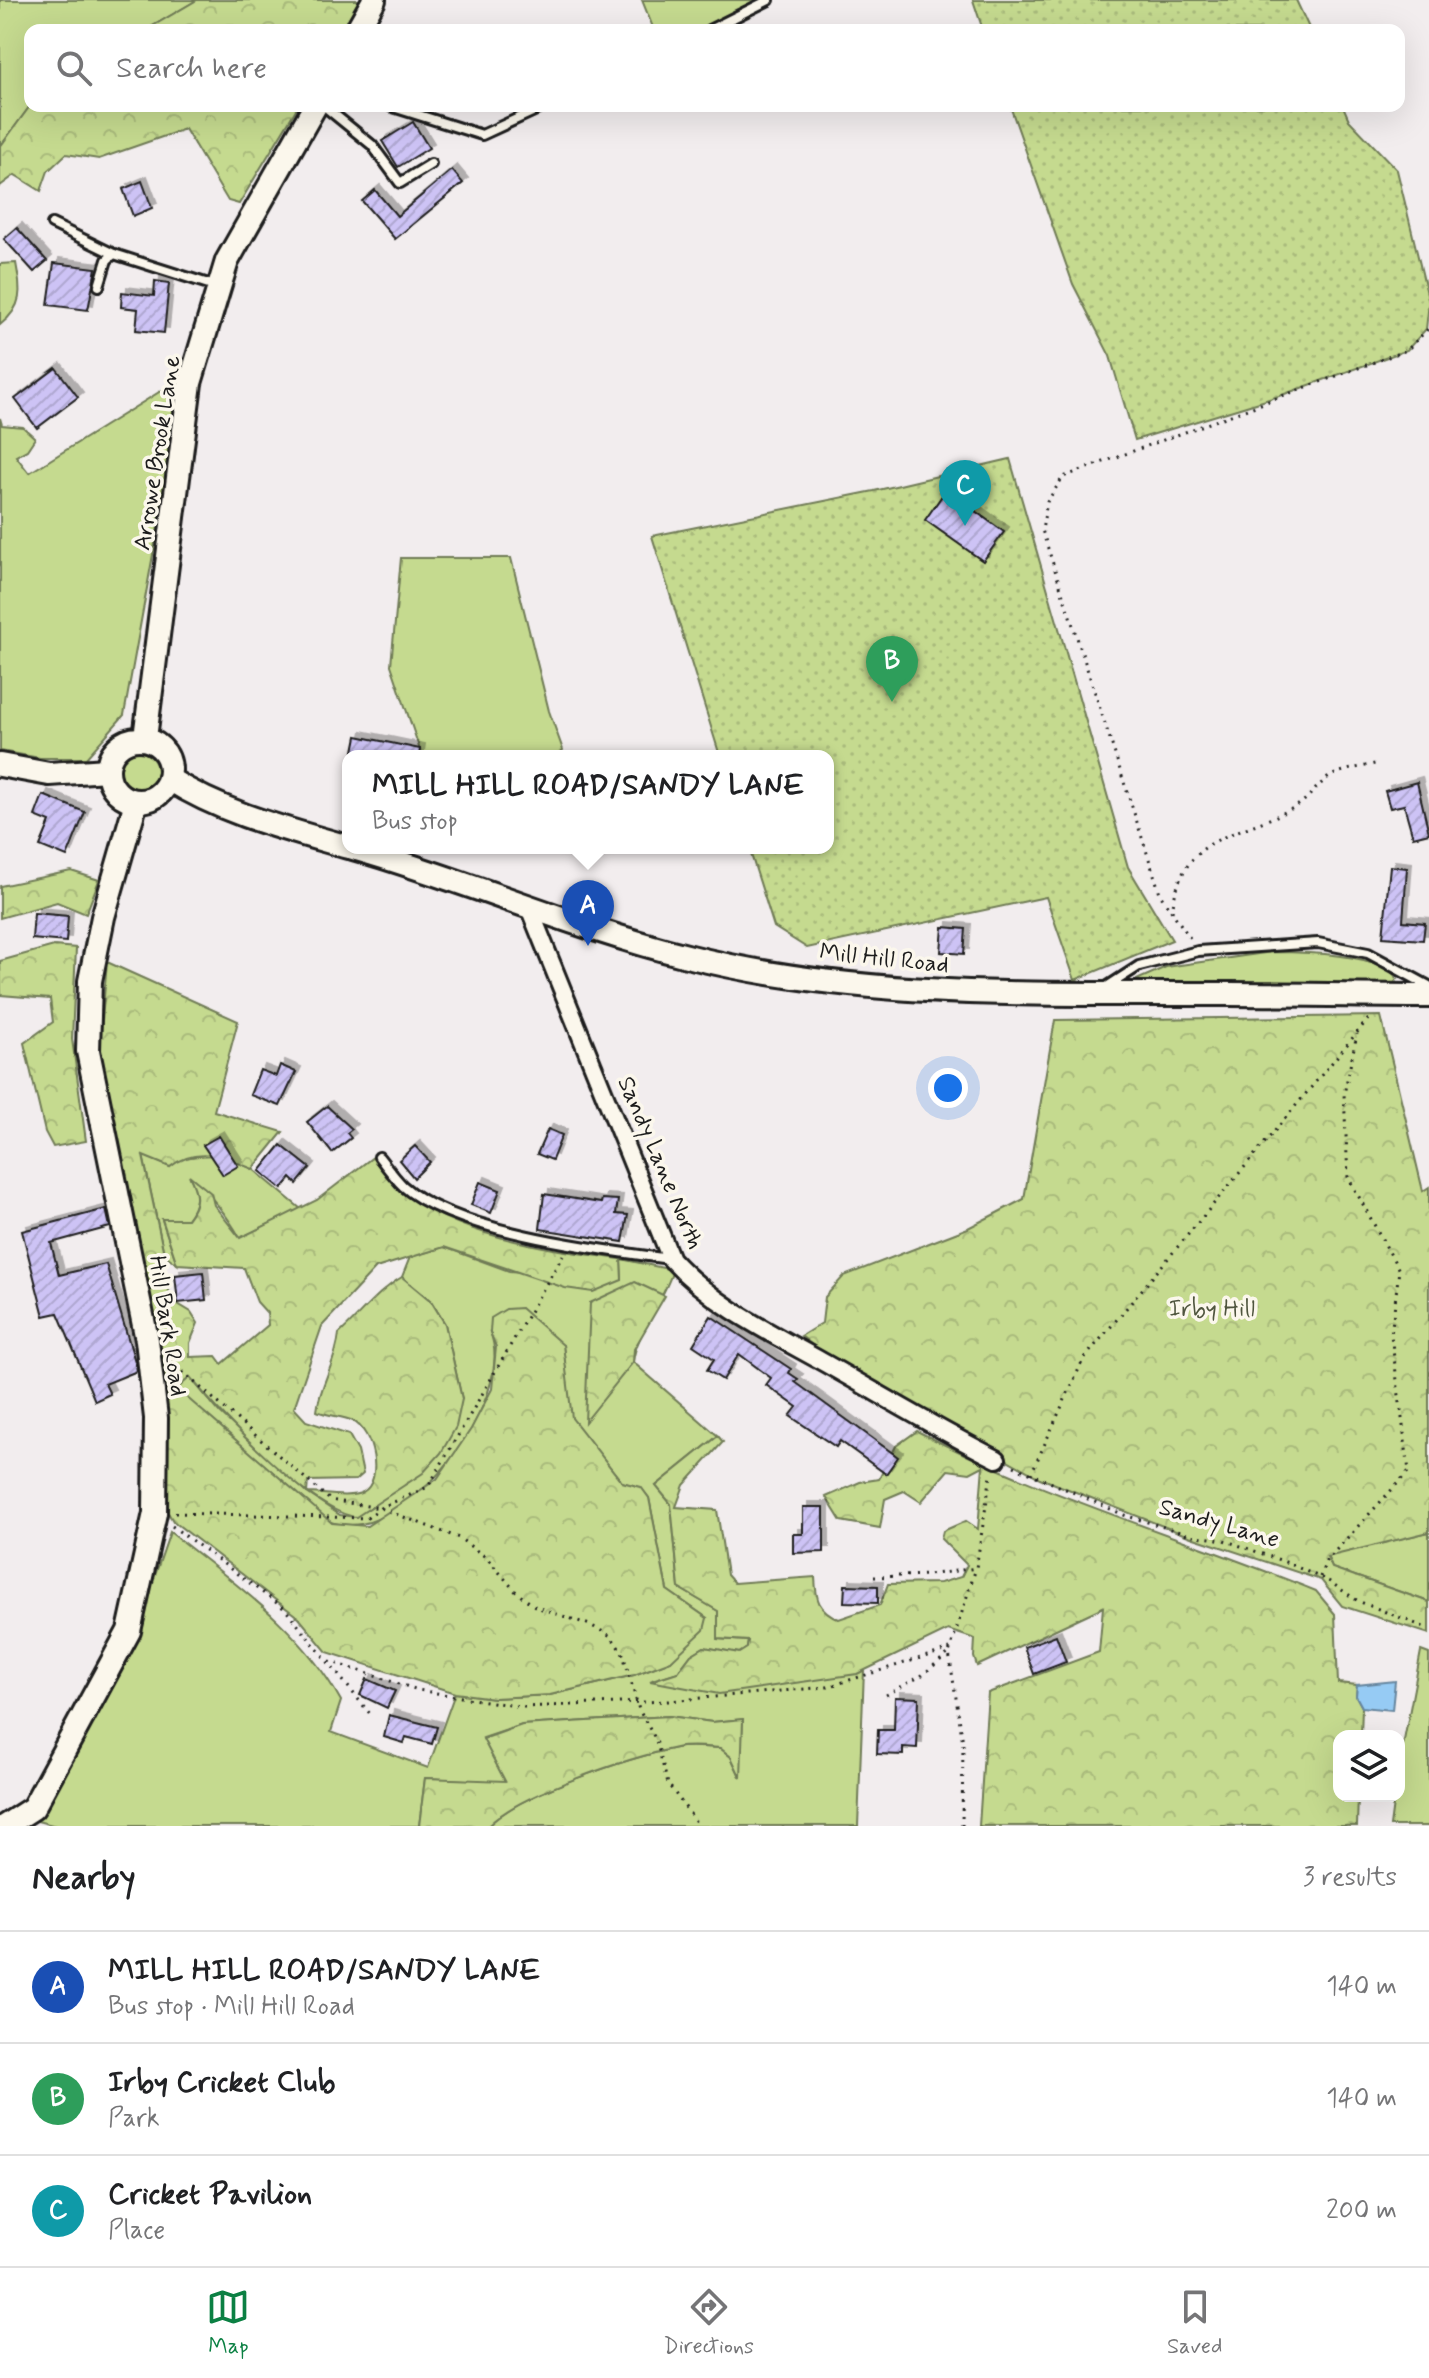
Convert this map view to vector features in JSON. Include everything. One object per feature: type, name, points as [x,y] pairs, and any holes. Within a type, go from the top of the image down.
[{"type":"street","points":[[360,24],[374,0]]},
{"type":"street","name":"Arrowe Brook Lane","points":[[145,738],[190,383],[227,261],[312,112]]},
{"type":"street","points":[[145,738],[163,750],[168,761],[169,779],[159,795],[136,802],[114,790],[107,770],[118,745],[145,738]]},
{"type":"street","points":[[0,765],[49,774],[107,770]]},
{"type":"street","name":"Mill Hill Road","points":[[169,779],[201,799],[229,810],[342,844]]},
{"type":"street","name":"Hill Bark Road","points":[[5,1826],[33,1808],[129,1631],[155,1513],[156,1418],[147,1340],[88,1051],[90,981],[103,917],[136,802]]},
{"type":"street","name":"Mill Hill Road","points":[[376,854],[418,866],[530,910],[686,956],[768,972],[943,992],[1429,996]]},
{"type":"street","name":"Sandy Lane North","points":[[530,910],[671,1259],[697,1288],[765,1332],[927,1424],[997,1459]]},
{"type":"lane","points":[[721,24],[769,0]]},
{"type":"lane","points":[[331,112],[372,145],[400,183],[431,164]]},
{"type":"lane","points":[[409,112],[482,135],[532,112]]},
{"type":"lane","points":[[52,224],[114,254],[219,287]]},
{"type":"lane","points":[[99,286],[107,260],[114,254]]},
{"type":"lane","points":[[1095,995],[1139,966],[1198,951],[1318,943],[1368,953],[1429,986]]},
{"type":"lane","points":[[379,1157],[404,1187],[442,1210],[569,1245],[671,1259]]},
{"type":"path","points":[[1198,951],[1161,896],[1133,815],[1042,530],[1047,502],[1063,477],[1407,350],[1429,328]]},
{"type":"path","points":[[1172,912],[1176,884],[1187,862],[1203,846],[1296,807],[1330,776],[1378,763]]},
{"type":"path","points":[[1031,1474],[1083,1360],[1388,996]]},
{"type":"path","points":[[1320,1577],[1326,1561],[1409,1471],[1391,1335],[1399,1270],[1348,1177],[1344,1094],[1358,1032]]},
{"type":"path","points":[[155,1513],[367,1518],[380,1508],[428,1487],[569,1245]]},
{"type":"path","points":[[147,1340],[330,1500],[380,1508],[459,1538],[487,1558],[517,1593],[536,1607],[590,1625],[611,1636],[623,1654],[636,1701],[656,1740],[668,1784],[699,1826]]},
{"type":"path","points":[[962,1826],[963,1743],[950,1651],[976,1568],[986,1489],[997,1459]]},
{"type":"path","name":"Sandy Lane","points":[[997,1459],[1124,1515],[1190,1535],[1224,1540],[1320,1577],[1358,1601],[1429,1629]]},
{"type":"path","points":[[155,1513],[285,1609],[371,1715]]},
{"type":"path","points":[[874,1577],[928,1575],[976,1568]]},
{"type":"path","points":[[329,1661],[418,1690],[522,1707],[827,1687],[950,1651]]},
{"type":"path","points":[[886,1695],[921,1676],[950,1651]]},
{"type":"green space","points":[[0,0],[197,0],[156,24],[24,24],[26,112],[0,147]]},
{"type":"green space","points":[[197,0],[361,0],[347,24],[156,24]]},
{"type":"green space","points":[[642,0],[769,0],[721,24],[652,24]]},
{"type":"green space","points":[[973,0],[1296,0],[1307,24],[981,24]]},
{"type":"green space","points":[[26,112],[294,112],[239,204],[228,201],[185,129],[99,159],[66,154],[48,171],[41,191],[15,175],[0,186],[0,147]]},
{"type":"green space","points":[[1012,112],[1346,112],[1349,120],[1397,170],[1429,302],[1426,329],[1407,350],[1279,396],[1135,440],[1110,356],[1073,284]]},
{"type":"green space","points":[[16,263],[19,297],[13,311],[0,325],[0,264]]},
{"type":"green space","points":[[177,381],[160,516],[124,715],[86,758],[40,758],[0,751],[0,418],[2,425],[23,427],[35,438],[27,450],[16,456],[29,473]]},
{"type":"green space","points":[[1010,459],[1128,867],[1172,940],[1075,980],[1046,897],[807,948],[774,927],[751,854],[834,854],[834,750],[718,750],[652,536],[874,491]]},
{"type":"green space","points":[[401,558],[511,558],[549,711],[563,750],[420,750],[391,665]]},
{"type":"green space","points":[[138,752],[151,758],[157,771],[151,784],[138,790],[125,784],[119,771],[125,758]]},
{"type":"green space","points":[[71,871],[99,880],[86,914],[57,902],[0,918],[0,886]]},
{"type":"green space","points":[[54,946],[76,948],[72,1039],[86,1141],[53,1147],[45,1132],[24,1043],[53,1022],[50,999],[1,995],[0,961]]},
{"type":"green space","points":[[1272,952],[1359,959],[1389,970],[1397,979],[1392,987],[1134,987],[1132,982],[1166,967]]},
{"type":"green space","points":[[107,962],[238,1021],[214,1111],[283,1132],[253,1169],[211,1156],[190,1157],[170,1167],[143,1156],[164,1254],[157,1260],[173,1301],[191,1312],[198,1323],[190,1343],[190,1357],[216,1356],[222,1364],[268,1325],[267,1313],[257,1302],[244,1268],[177,1264],[162,1219],[187,1219],[191,1213],[196,1198],[189,1175],[211,1193],[214,1205],[240,1238],[317,1200],[373,1157],[400,1190],[449,1220],[505,1239],[621,1259],[622,1280],[593,1292],[565,1288],[444,1247],[376,1268],[322,1326],[294,1408],[306,1421],[349,1435],[358,1451],[363,1474],[356,1480],[308,1481],[307,1492],[267,1459],[190,1377],[177,1389],[332,1523],[367,1526],[437,1479],[471,1429],[492,1389],[496,1347],[490,1332],[491,1318],[506,1309],[521,1308],[563,1345],[572,1418],[622,1482],[641,1487],[649,1498],[667,1590],[707,1618],[704,1630],[671,1661],[634,1675],[550,1695],[494,1698],[455,1693],[327,1652],[299,1618],[173,1521],[166,1509],[98,1067]]},
{"type":"green space","name":"Irby Hill","points":[[1381,1016],[1423,1191],[1429,1187],[1429,1532],[1327,1557],[1332,1568],[1429,1602],[1429,1634],[1342,1606],[1321,1580],[1191,1537],[1040,1478],[840,1367],[801,1336],[822,1323],[825,1297],[844,1276],[968,1228],[1024,1199],[1055,1020]]},
{"type":"green space","points":[[217,1154],[253,1169],[301,1209],[240,1238],[218,1205],[190,1177],[196,1199],[191,1214],[187,1219],[162,1220],[177,1264],[164,1254],[143,1155],[170,1167],[181,1158]]},
{"type":"green space","points":[[444,1247],[509,1271],[622,1280],[621,1259],[673,1270],[639,1341],[633,1362],[718,1436],[656,1486],[671,1504],[679,1588],[718,1611],[718,1639],[748,1641],[747,1648],[740,1653],[704,1647],[691,1655],[678,1672],[652,1680],[857,1674],[864,1670],[858,1826],[488,1826],[523,1802],[576,1778],[676,1748],[720,1748],[731,1757],[740,1776],[743,1719],[712,1722],[669,1716],[522,1725],[483,1738],[506,1782],[425,1778],[419,1826],[56,1826],[30,1819],[134,1636],[170,1532],[264,1608],[306,1651],[341,1701],[331,1732],[428,1768],[455,1693],[494,1698],[550,1695],[634,1675],[671,1661],[707,1618],[667,1590],[649,1498],[641,1488],[622,1482],[571,1418],[563,1345],[490,1332],[494,1361],[488,1393],[472,1428],[450,1461],[422,1490],[393,1512],[363,1524],[334,1523],[324,1518],[176,1389],[190,1377],[220,1413],[307,1493],[340,1515],[356,1517],[462,1399],[445,1324],[431,1301],[402,1277],[410,1257]]},
{"type":"green space","points":[[402,1277],[431,1301],[445,1324],[462,1399],[456,1427],[441,1453],[423,1473],[356,1517],[337,1511],[309,1493],[350,1495],[363,1492],[373,1477],[373,1456],[360,1426],[345,1418],[317,1411],[339,1334],[377,1296]]},
{"type":"green space","points":[[635,1282],[665,1296],[634,1349],[633,1362],[585,1422],[590,1303]]},
{"type":"green space","points":[[917,1431],[965,1455],[1064,1496],[1316,1591],[1335,1614],[1338,1683],[1357,1685],[1356,1696],[1362,1707],[1361,1730],[1333,1730],[1333,1802],[1358,1802],[1357,1826],[979,1826],[988,1693],[1099,1652],[1103,1607],[977,1666],[975,1639],[948,1630],[857,1674],[719,1694],[650,1681],[678,1672],[691,1655],[704,1647],[739,1653],[747,1648],[748,1641],[718,1639],[718,1611],[679,1588],[671,1504],[656,1486],[718,1436],[723,1442],[684,1485],[676,1507],[717,1510],[727,1575],[734,1583],[815,1577],[822,1608],[839,1619],[880,1605],[888,1584],[940,1583],[961,1577],[967,1565],[941,1539],[943,1531],[966,1521],[978,1529],[983,1466],[970,1473],[948,1470],[921,1502],[904,1491],[885,1499],[880,1528],[841,1521],[826,1497],[860,1482],[879,1479],[896,1446]]},
{"type":"green space","points":[[1429,1532],[1429,1602],[1332,1568],[1327,1556]]},
{"type":"green space","points":[[1421,1651],[1429,1654],[1429,1826],[1390,1826],[1393,1802],[1405,1802],[1405,1735]]},
{"type":"green space","points":[[669,1716],[712,1722],[743,1719],[741,1778],[731,1757],[720,1748],[681,1747],[576,1778],[523,1802],[488,1826],[419,1826],[425,1778],[505,1781],[483,1739],[522,1725]]},
{"type":"water","points":[[1395,1681],[1392,1710],[1362,1707],[1356,1696],[1357,1685]]},
{"type":"building","points":[[413,122],[429,148],[398,167],[382,141]]},
{"type":"building","points":[[452,170],[463,183],[395,239],[362,201],[375,190],[397,216]]},
{"type":"building","points":[[142,181],[152,208],[133,216],[123,189]]},
{"type":"building","points":[[17,228],[47,261],[34,272],[4,239]]},
{"type":"building","points":[[54,263],[96,268],[88,310],[48,305]]},
{"type":"building","points":[[155,281],[169,283],[164,333],[136,330],[138,309],[121,307],[122,292],[154,296]]},
{"type":"building","points":[[56,368],[78,397],[37,428],[15,399]]},
{"type":"building","points":[[946,490],[1004,532],[983,561],[925,520]]},
{"type":"building","points":[[357,736],[420,749],[420,750],[354,750]]},
{"type":"building","points":[[1417,782],[1429,833],[1413,837],[1404,805],[1390,808],[1385,791]]},
{"type":"building","points":[[43,795],[85,812],[67,857],[40,846],[50,822],[35,816]]},
{"type":"building","points":[[1390,866],[1407,868],[1403,921],[1425,923],[1423,940],[1383,937]]},
{"type":"building","points":[[34,913],[68,916],[66,942],[32,939]]},
{"type":"building","points":[[943,927],[966,929],[964,954],[941,952]]},
{"type":"building","points":[[280,1065],[296,1072],[280,1106],[250,1095],[260,1070],[276,1076]]},
{"type":"building","points":[[327,1106],[352,1129],[347,1133],[351,1138],[332,1153],[307,1122]]},
{"type":"building","points":[[548,1129],[562,1135],[552,1160],[537,1154]]},
{"type":"building","points":[[219,1136],[238,1166],[223,1175],[203,1145]]},
{"type":"building","points":[[281,1145],[310,1168],[297,1184],[291,1178],[282,1189],[260,1171]]},
{"type":"building","points":[[415,1146],[430,1162],[414,1178],[399,1160]]},
{"type":"building","points":[[480,1182],[500,1190],[491,1213],[471,1205]]},
{"type":"building","points":[[544,1194],[601,1203],[602,1199],[618,1200],[616,1214],[628,1215],[623,1242],[540,1229]]},
{"type":"building","points":[[106,1209],[110,1227],[51,1243],[59,1275],[106,1264],[136,1365],[137,1371],[105,1384],[110,1394],[95,1401],[58,1313],[44,1316],[22,1231]]},
{"type":"building","points":[[203,1272],[206,1300],[178,1303],[175,1275]]},
{"type":"building","points":[[711,1316],[791,1369],[789,1373],[798,1379],[795,1382],[898,1457],[886,1474],[840,1441],[836,1447],[790,1416],[797,1407],[766,1385],[771,1378],[739,1354],[723,1380],[707,1370],[714,1359],[693,1345]]},
{"type":"building","points":[[803,1507],[824,1507],[824,1552],[793,1553],[793,1534],[803,1534]]},
{"type":"building","points":[[845,1585],[878,1586],[878,1603],[844,1602]]},
{"type":"building","points":[[1056,1635],[1066,1662],[1034,1674],[1024,1647]]},
{"type":"building","points":[[367,1679],[395,1691],[387,1708],[360,1695]]},
{"type":"building","points":[[895,1697],[919,1698],[917,1748],[903,1747],[903,1755],[877,1754],[878,1730],[894,1730]]},
{"type":"building","points":[[389,1715],[437,1727],[432,1744],[406,1737],[404,1743],[384,1737]]},
{"type":"place","name":"Cricket Pavilion","points":[[965,526]]},
{"type":"place","name":"Irby Cricket Club","points":[[892,702]]},
{"type":"place","name":"MILL HILL ROAD/SANDY LANE","points":[[588,946]]}]
